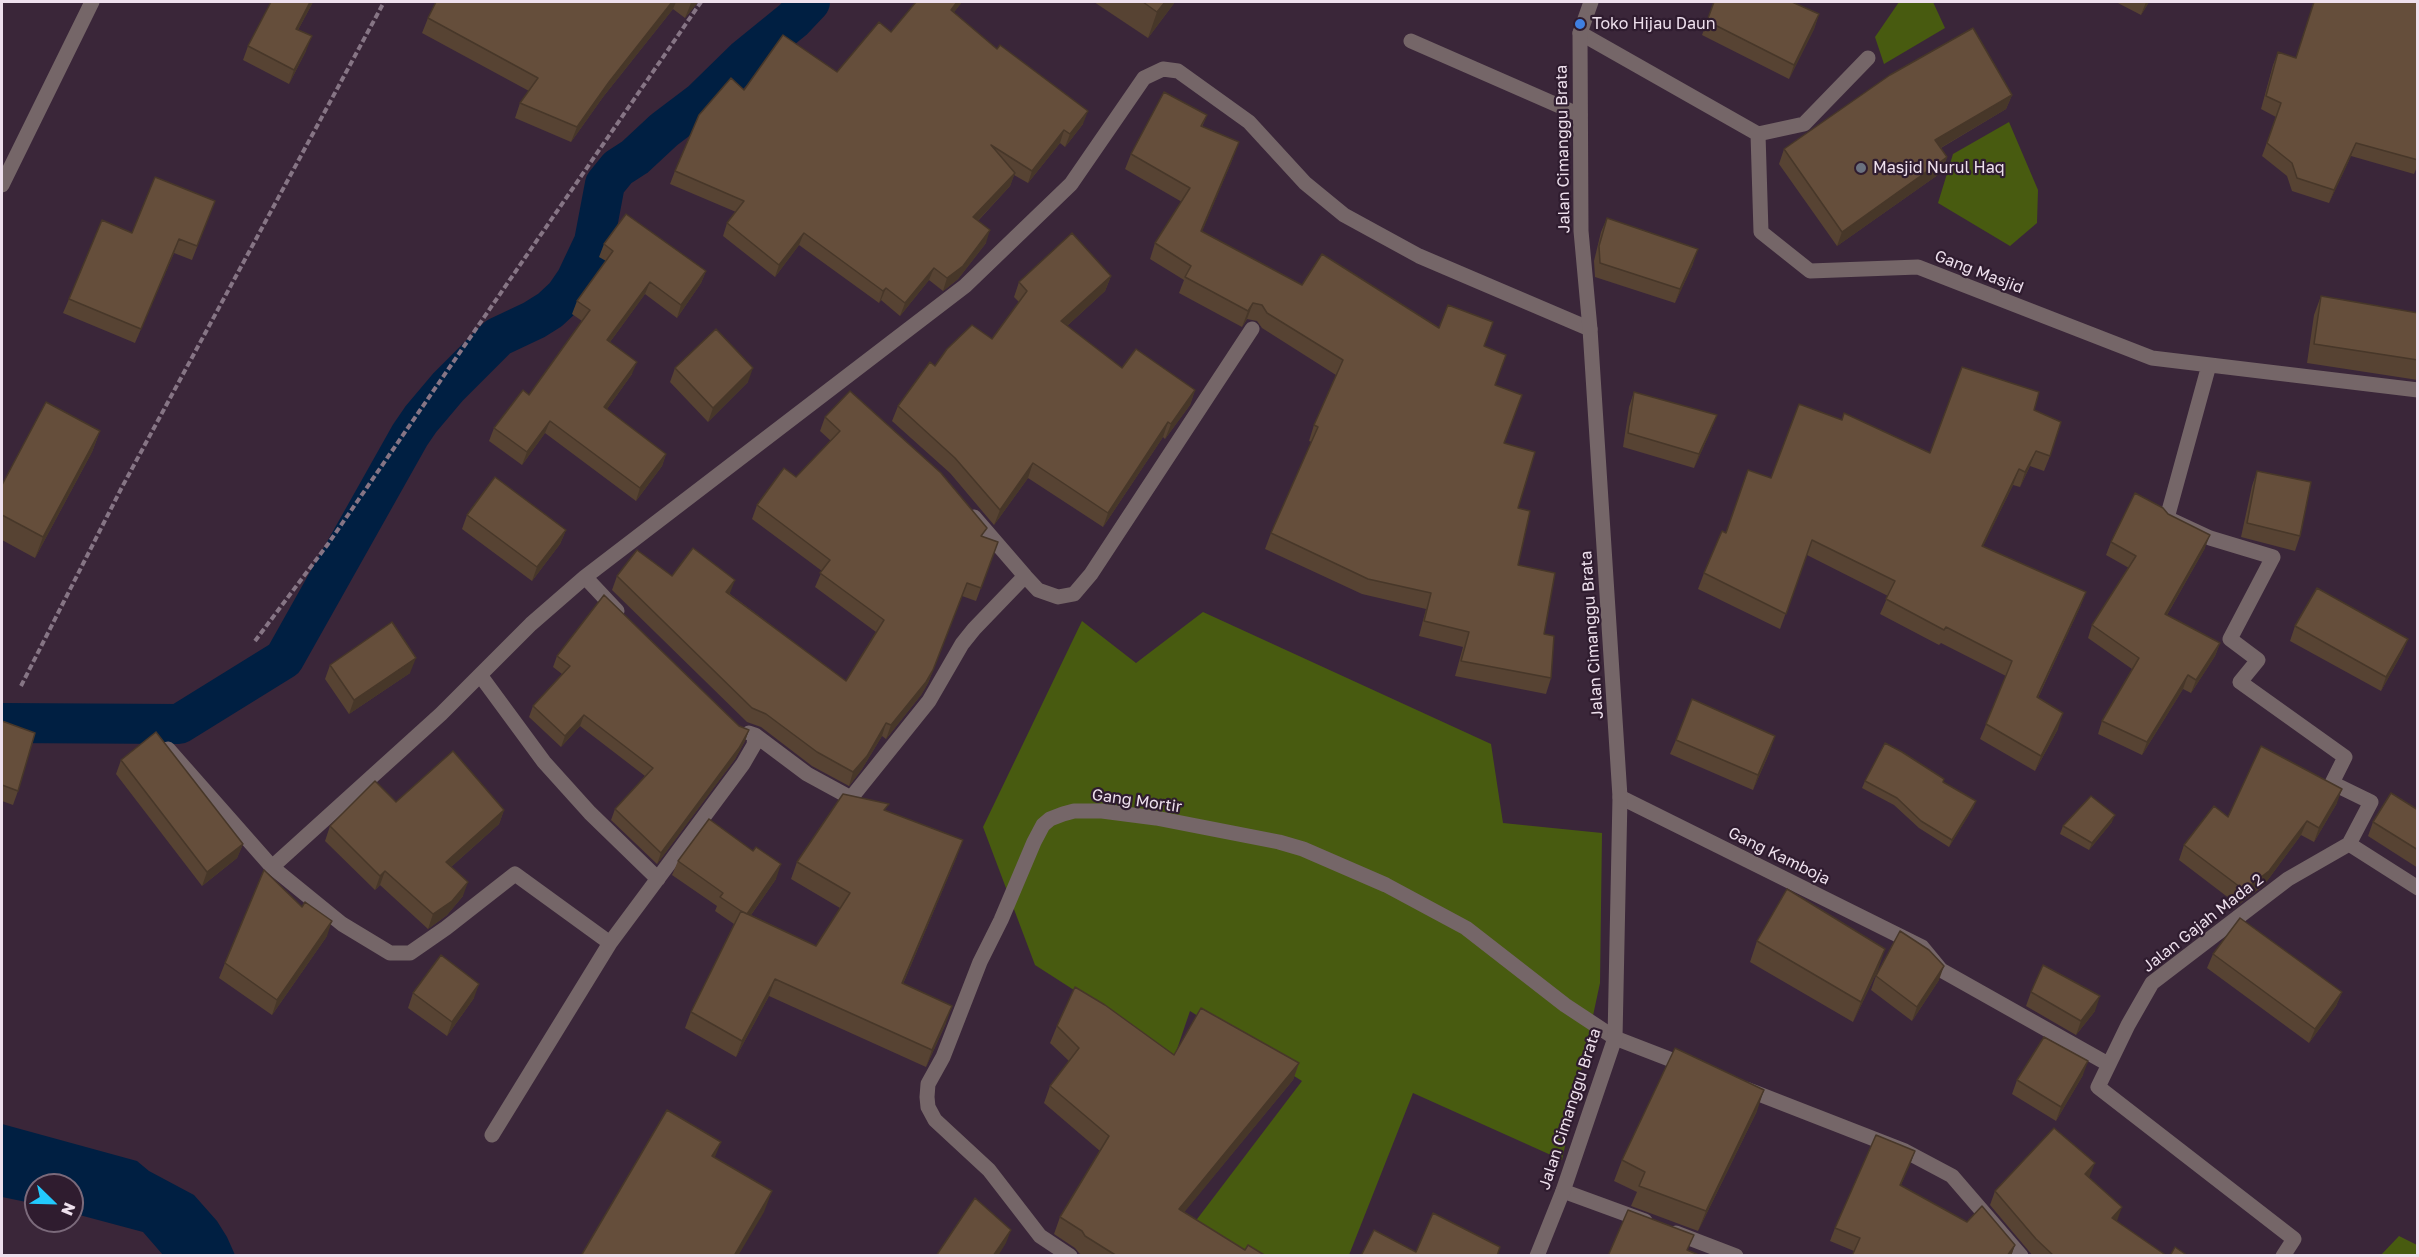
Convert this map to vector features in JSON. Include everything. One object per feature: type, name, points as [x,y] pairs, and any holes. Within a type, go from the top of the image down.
[{"type":"street","points":[[2,185],[92,2]]},
{"type":"street","name":"Jalan Cimanggu Brata","points":[[1537,1256],[1563,1191],[1615,1038],[1620,797],[1590,329],[1581,231],[1580,33],[1591,2]]},
{"type":"street","points":[[1580,33],[1758,134],[1804,124],[1868,58]]},
{"type":"street","points":[[1411,41],[1580,115]]},
{"type":"street","points":[[272,867],[441,714],[531,624],[585,577],[842,389],[965,286],[1071,184],[1144,78],[1163,69],[1178,71],[1249,123],[1305,183],[1344,215],[1419,256],[1590,329]]},
{"type":"street","name":"Gang Masjid","points":[[1758,134],[1761,232],[1810,271],[1918,267],[2152,358],[2418,390]]},
{"type":"street","points":[[965,507],[1038,590],[1058,597],[1074,594],[1106,553],[1252,329]]},
{"type":"street","points":[[2209,365],[2167,518],[2210,538],[2273,556],[2230,639],[2258,660],[2240,682],[2345,757],[2332,783],[2371,802],[2349,844],[2418,888]]},
{"type":"street","points":[[734,722],[742,730],[755,735],[807,774],[851,798],[929,701],[962,644],[1025,576]]},
{"type":"street","points":[[585,577],[624,617]]},
{"type":"street","points":[[480,675],[544,762],[590,813],[658,879]]},
{"type":"street","points":[[492,1135],[610,943],[743,765],[754,745],[755,735]]},
{"type":"street","points":[[168,749],[272,867],[342,924],[390,953],[410,952],[446,928],[515,874],[610,943]]},
{"type":"street","name":"Gang Kamboja","points":[[1620,797],[1922,947],[1941,970],[2108,1064]]},
{"type":"street","name":"Gang Mortir","points":[[1070,1256],[1040,1236],[989,1170],[935,1120],[928,1107],[927,1097],[928,1084],[943,1057],[980,962],[1001,920],[1034,842],[1043,825],[1063,814],[1102,812],[1156,818],[1304,849],[1386,885],[1466,928],[1557,999],[1615,1038],[1704,1072]]},
{"type":"street","name":"Jalan Gajah Mada 2","points":[[2283,1256],[2294,1239],[2098,1087],[2152,983],[2288,879],[2349,844]]},
{"type":"street","points":[[1727,1081],[1905,1151],[1952,1176],[2021,1256]]},
{"type":"street","points":[[1563,1191],[1736,1256]]},
{"type":"path","points":[[21,686],[121,489],[384,2]]},
{"type":"path","points":[[255,641],[328,544],[701,2]]},
{"type":"green space","points":[[1899,2],[1933,2],[1945,28],[1884,64],[1875,37]]},
{"type":"green space","points":[[2009,122],[2038,190],[2037,223],[2010,246],[1938,203],[1953,154]]},
{"type":"green space","points":[[1203,612],[1491,744],[1503,823],[1602,833],[1600,983],[1562,1160],[1413,1093],[1349,1255],[1237,1255],[1188,1231],[1302,1081],[1190,1011],[1175,1055],[1035,965],[983,827],[1082,621],[1136,663]]},
{"type":"green space","points":[[2399,1236],[2417,1245],[2417,1255],[2381,1255]]},
{"type":"water","points":[[2,1124],[137,1161],[149,1171],[194,1195],[217,1221],[235,1255],[163,1255],[143,1232],[84,1216],[84,1173],[24,1173],[24,1202],[2,1197]]},
{"type":"building","points":[[271,2],[310,2],[296,29],[312,36],[294,70],[248,46]]},
{"type":"building","points":[[436,2],[672,2],[577,127],[520,103],[538,78],[428,18]]},
{"type":"building","points":[[916,2],[957,2],[951,10],[997,49],[1000,45],[1088,111],[1070,134],[1064,130],[1032,171],[991,145],[1015,173],[973,217],[990,230],[963,266],[947,278],[934,268],[905,303],[886,288],[883,291],[804,233],[779,265],[727,223],[744,201],[675,171],[699,115],[731,78],[744,90],[783,35],[837,72],[879,22],[891,32]]},
{"type":"building","points":[[1143,2],[1165,2],[1157,12]]},
{"type":"building","points":[[1714,2],[1792,2],[1819,14],[1794,65],[1707,21]]},
{"type":"building","points":[[2314,2],[2418,2],[2418,160],[2356,143],[2334,190],[2297,178],[2292,163],[2267,143],[2281,103],[2266,96],[2278,52],[2296,58]]},
{"type":"building","points":[[1973,28],[2012,95],[1935,140],[1947,157],[1842,232],[1784,149],[1890,75]]},
{"type":"building","points":[[1164,92],[1207,115],[1201,126],[1239,142],[1201,231],[1302,285],[1322,254],[1439,328],[1448,305],[1493,322],[1484,346],[1506,355],[1495,385],[1522,395],[1504,443],[1535,452],[1518,508],[1530,511],[1518,565],[1555,573],[1544,634],[1554,636],[1551,678],[1461,661],[1469,632],[1424,621],[1431,593],[1368,579],[1271,533],[1318,427],[1314,425],[1343,360],[1267,313],[1262,305],[1253,303],[1248,311],[1185,277],[1191,266],[1155,243],[1190,188],[1131,154]]},
{"type":"building","points":[[155,177],[215,201],[197,246],[179,239],[141,329],[69,299],[102,220],[132,233]]},
{"type":"building","points":[[626,214],[706,271],[681,305],[650,282],[607,340],[637,362],[604,407],[666,454],[640,488],[550,421],[527,452],[494,428],[523,390],[529,395],[590,310],[577,301],[613,251],[604,244]]},
{"type":"building","points":[[1607,218],[1698,249],[1680,289],[1600,263],[1599,246]]},
{"type":"building","points":[[1072,233],[1111,276],[1061,321],[1122,368],[1136,349],[1195,390],[1171,424],[1168,422],[1108,513],[1033,463],[1000,510],[955,458],[898,406],[930,362],[935,366],[947,349],[972,325],[992,339],[1027,291],[1019,282]]},
{"type":"building","points":[[2321,296],[2418,313],[2418,360],[2314,344]]},
{"type":"building","points":[[716,329],[753,368],[713,408],[675,368]]},
{"type":"building","points":[[1962,367],[2039,392],[2034,410],[2061,422],[2050,456],[2036,451],[2025,472],[2019,469],[1982,546],[2086,592],[2037,697],[2063,713],[2041,756],[1986,724],[2012,661],[1946,627],[1944,630],[1886,599],[1895,581],[1812,540],[1786,614],[1704,573],[1722,531],[1726,533],[1748,470],[1771,478],[1799,404],[1842,420],[1844,413],[1930,453]]},
{"type":"building","points":[[850,391],[941,473],[987,528],[981,536],[998,542],[981,588],[967,583],[933,670],[926,682],[891,725],[886,723],[867,756],[853,772],[817,752],[766,714],[752,708],[617,576],[637,550],[672,576],[693,548],[735,580],[726,592],[846,681],[884,620],[820,573],[830,560],[757,505],[784,468],[796,477],[840,431],[825,417]]},
{"type":"building","points":[[1634,392],[1717,415],[1699,454],[1628,433]]},
{"type":"building","points":[[46,402],[100,431],[43,537],[2,515],[2,485]]},
{"type":"building","points":[[2257,471],[2311,482],[2300,536],[2247,523]]},
{"type":"building","points":[[495,477],[566,530],[537,567],[467,515]]},
{"type":"building","points":[[2135,493],[2163,508],[2168,514],[2210,535],[2165,614],[2220,643],[2196,680],[2188,675],[2147,742],[2102,721],[2139,658],[2092,625],[2136,556],[2111,542]]},
{"type":"building","points":[[2317,588],[2408,639],[2386,677],[2295,626]]},
{"type":"building","points":[[604,595],[739,726],[749,730],[739,748],[661,853],[615,809],[653,768],[584,715],[565,736],[533,706],[570,666],[557,656]]},
{"type":"building","points":[[392,622],[416,658],[354,700],[330,665]]},
{"type":"building","points":[[1692,699],[1775,736],[1758,775],[1676,740]]},
{"type":"building","points":[[2,721],[35,733],[18,791],[2,785]]},
{"type":"building","points":[[156,732],[243,844],[207,872],[121,760]]},
{"type":"building","points":[[1885,743],[1976,801],[1952,840],[1921,821],[1897,798],[1865,781]]},
{"type":"building","points":[[2261,746],[2342,789],[2319,828],[2307,821],[2269,871],[2244,890],[2184,845],[2214,806],[2228,817]]},
{"type":"building","points":[[453,751],[504,810],[446,862],[468,882],[452,901],[433,914],[385,871],[380,876],[330,826],[375,781],[396,802]]},
{"type":"building","points":[[2391,793],[2418,810],[2418,850],[2373,822]]},
{"type":"building","points":[[843,794],[889,804],[884,810],[963,840],[902,983],[952,1006],[932,1050],[775,979],[742,1041],[691,1012],[741,911],[816,946],[850,893],[797,862]]},
{"type":"building","points":[[2091,796],[2115,815],[2092,843],[2063,826]]},
{"type":"building","points":[[709,819],[753,851],[756,847],[781,864],[747,914],[720,897],[723,893],[678,861]]},
{"type":"building","points":[[264,870],[302,907],[305,902],[332,921],[277,1000],[225,963]]},
{"type":"building","points":[[1787,889],[1885,949],[1861,1002],[1757,941]]},
{"type":"building","points":[[2240,918],[2342,992],[2315,1029],[2213,954]]},
{"type":"building","points":[[1900,931],[1929,950],[1944,966],[1917,1007],[1876,976]]},
{"type":"building","points":[[441,955],[479,984],[452,1022],[413,993]]},
{"type":"building","points":[[2043,965],[2100,996],[2081,1021],[2031,992]]},
{"type":"building","points":[[1075,987],[1105,1005],[1174,1055],[1201,1008],[1299,1063],[1179,1209],[1245,1250],[1248,1245],[1266,1256],[1117,1256],[1060,1217],[1109,1136],[1050,1086],[1079,1048],[1057,1026]]},
{"type":"building","points":[[2044,1037],[2088,1061],[2061,1107],[2017,1080]]},
{"type":"building","points":[[1675,1048],[1764,1090],[1706,1211],[1639,1186],[1645,1172],[1622,1160]]},
{"type":"building","points":[[667,1110],[721,1142],[712,1156],[772,1191],[734,1256],[581,1256]]},
{"type":"building","points":[[2054,1128],[2095,1163],[2085,1174],[2122,1207],[2112,1218],[2167,1256],[2054,1256],[2036,1239],[1995,1191]]},
{"type":"building","points":[[1876,1135],[1915,1151],[1900,1185],[1967,1222],[1982,1206],[2015,1245],[2007,1256],[1852,1256],[1860,1238],[1835,1228]]},
{"type":"building","points":[[975,1198],[1011,1230],[993,1256],[936,1256]]},
{"type":"building","points":[[1628,1210],[1694,1235],[1687,1250],[1701,1256],[1608,1256]]},
{"type":"building","points":[[1433,1213],[1500,1247],[1497,1256],[1361,1256],[1374,1230],[1416,1252]]},
{"type":"building","points":[[2175,1247],[2188,1256],[2170,1256]]},
{"type":"waterway","points":[[2,723],[179,724],[284,659],[421,419],[448,387],[498,337],[550,310],[565,296],[576,280],[594,242],[605,184],[618,168],[635,157],[664,130],[701,102],[745,59],[793,20],[810,2]]},
{"type":"place","name":"Toko Hijau Daun","points":[[1580,24]]},
{"type":"place","name":"Masjid Nurul Haq","points":[[1861,168]]}]
